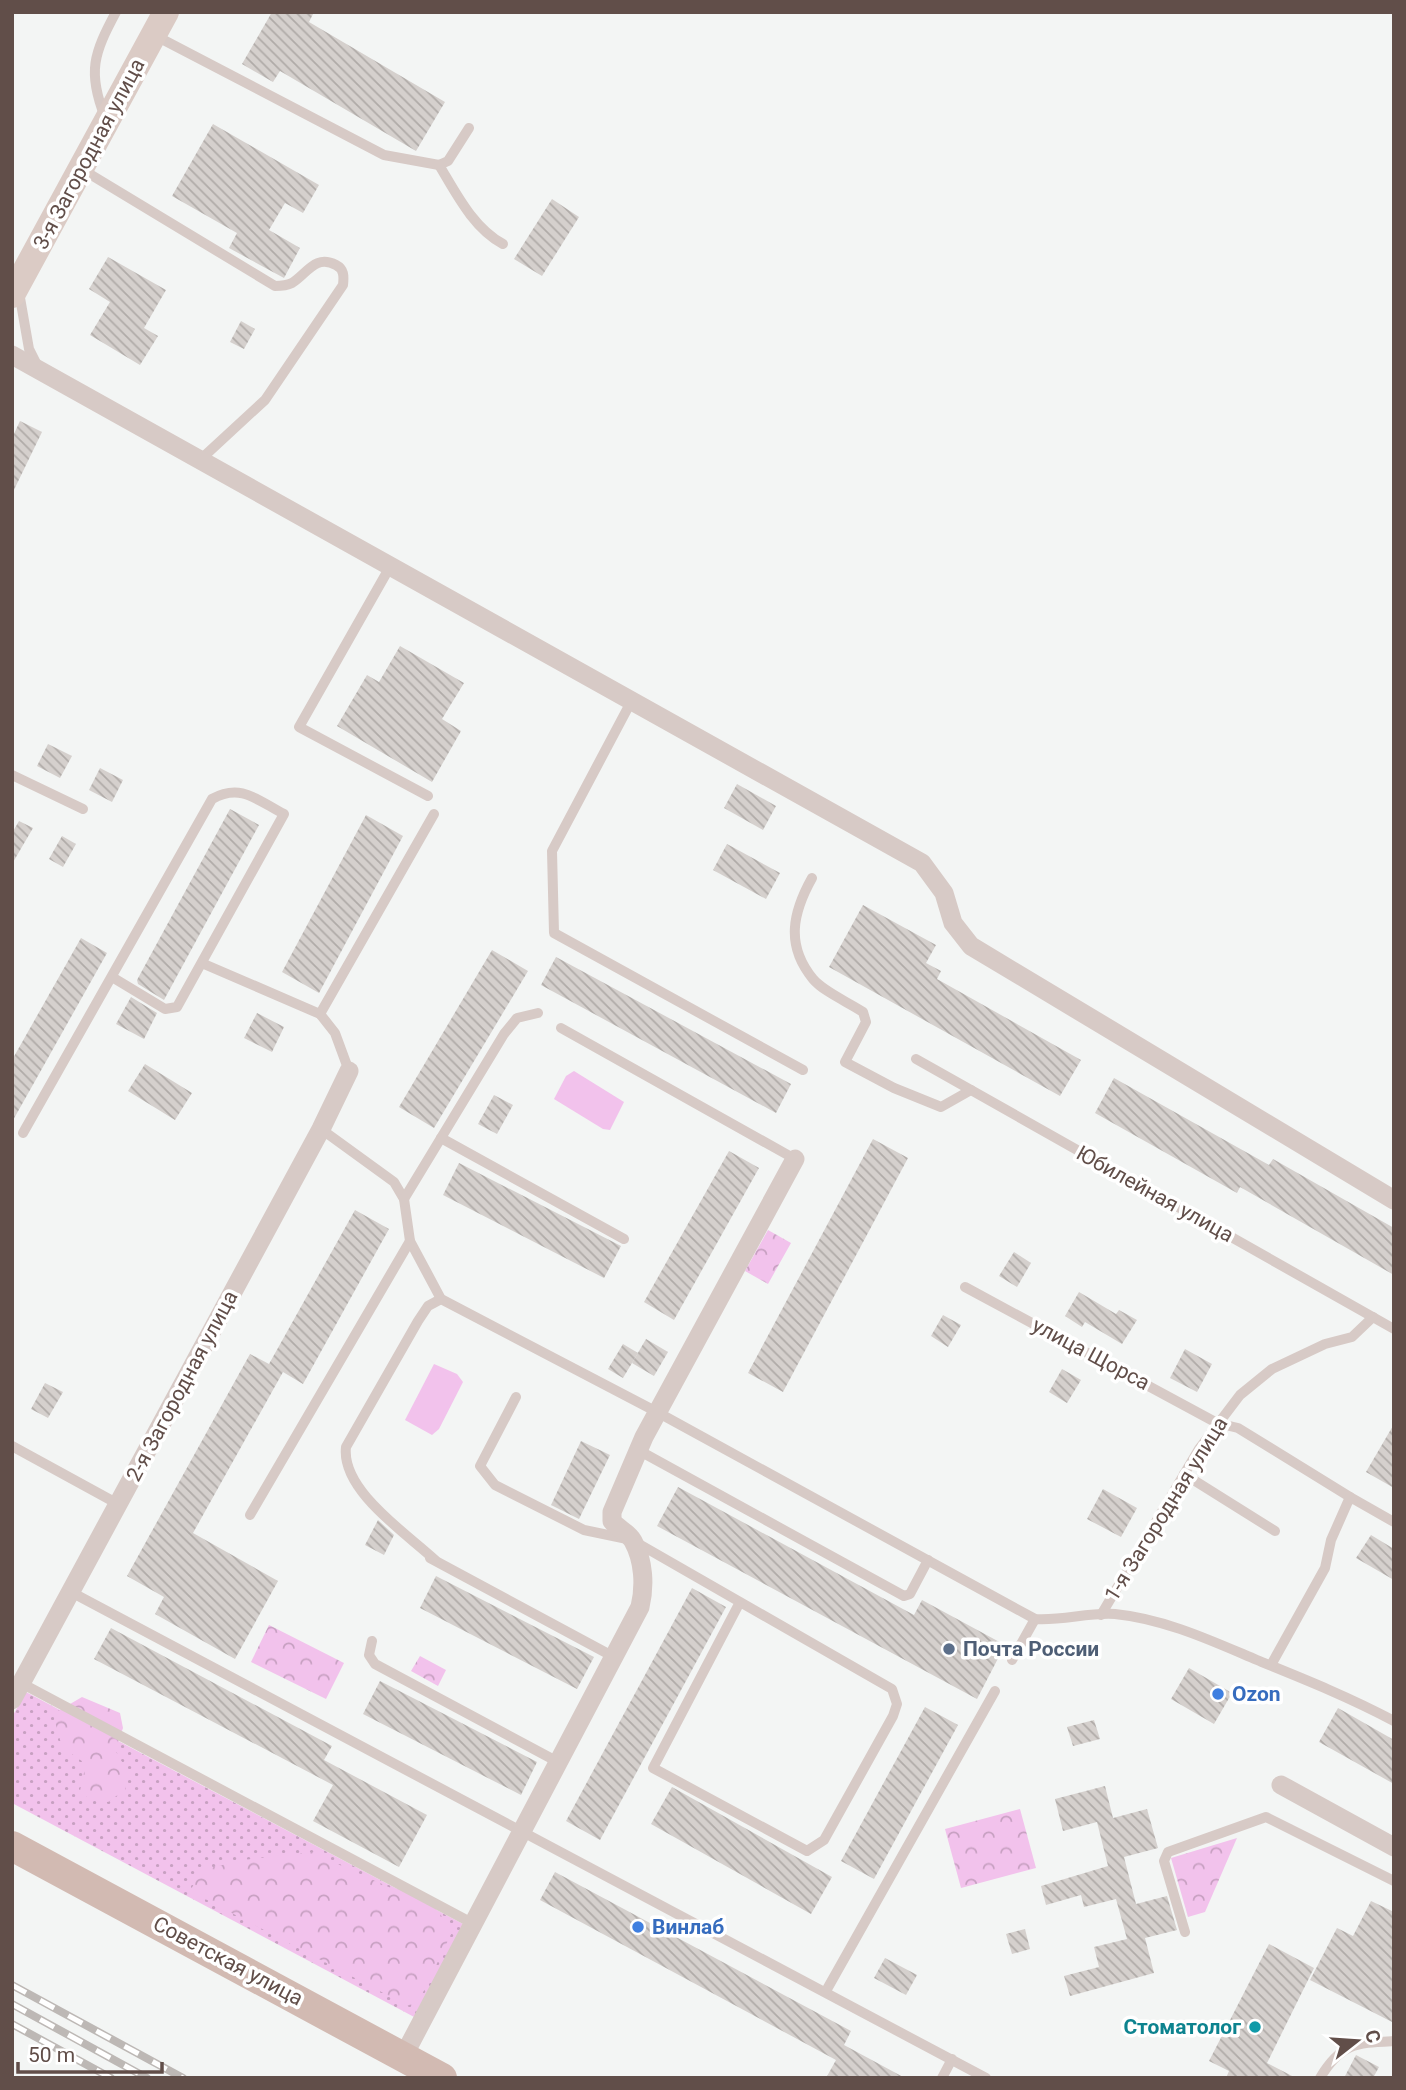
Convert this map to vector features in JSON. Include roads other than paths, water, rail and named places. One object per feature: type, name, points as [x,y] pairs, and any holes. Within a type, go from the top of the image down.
[{"type":"main road","name":"3-я Загородная улица","points":[[15,290],[160,23]]},
{"type":"main road","name":"Советская улица","points":[[12,1846],[442,2078]]},
{"type":"street","points":[[12,355],[922,863],[944,892],[953,923],[971,946],[1394,1200]]},
{"type":"street","name":"2-я Загородная улица","points":[[17,1692],[321,1129],[349,1071]]},
{"type":"street","points":[[403,2057],[471,1923],[640,1607],[645,1587],[632,1541],[612,1521],[612,1511],[657,1412],[795,1159]]},
{"type":"street","points":[[1281,1785],[1394,1847]]},
{"type":"lane","points":[[107,122],[98,101],[93,61],[116,12]]},
{"type":"lane","points":[[160,23],[203,57],[384,155],[439,165],[448,161],[469,128]]},
{"type":"lane","points":[[439,165],[467,211],[491,238],[503,244]]},
{"type":"lane","points":[[81,169],[275,286],[291,284],[312,265],[324,261],[338,266],[344,274],[343,285],[265,400],[199,460]]},
{"type":"lane","points":[[15,290],[29,349],[42,373]]},
{"type":"lane","points":[[391,565],[299,727],[428,796]]},
{"type":"lane","points":[[632,699],[552,851],[554,933],[803,1070]]},
{"type":"lane","points":[[12,775],[83,809]]},
{"type":"lane","points":[[23,1133],[111,977],[212,800],[223,793],[242,792],[284,814],[204,964],[177,1007],[165,1009],[111,977]]},
{"type":"lane","points":[[320,1014],[433,814]]},
{"type":"lane","points":[[812,878],[793,920],[802,961],[814,980],[863,1012],[866,1022],[845,1062],[894,1088],[942,1107],[971,1090]]},
{"type":"lane","points":[[204,964],[320,1014],[335,1033],[349,1071]]},
{"type":"lane","points":[[404,1199],[504,1034],[517,1018],[538,1013]]},
{"type":"lane","points":[[561,1028],[795,1159]]},
{"type":"lane","name":"Юбилейная улица","points":[[916,1059],[1394,1329]]},
{"type":"lane","points":[[321,1129],[394,1182],[404,1199],[410,1241],[441,1299],[657,1412],[1035,1619],[1055,1620],[1101,1615],[1148,1619],[1202,1637],[1340,1692],[1394,1721]]},
{"type":"lane","points":[[441,1138],[624,1239]]},
{"type":"lane","points":[[250,1515],[410,1241]]},
{"type":"lane","name":"улица Щорса","points":[[965,1287],[1217,1423],[1238,1428],[1394,1522]]},
{"type":"lane","points":[[441,1299],[428,1306],[418,1321],[346,1447],[344,1461],[367,1498],[432,1559],[614,1657]]},
{"type":"lane","name":"1-я Загородная улица","points":[[1101,1615],[1184,1474],[1217,1423],[1240,1395],[1272,1369],[1325,1344],[1352,1337],[1373,1317]]},
{"type":"lane","points":[[516,1396],[480,1466],[495,1485],[584,1530],[632,1541],[740,1602],[892,1689],[897,1704],[824,1840],[807,1851],[653,1768],[740,1602]]},
{"type":"lane","points":[[12,1446],[118,1504]]},
{"type":"lane","points":[[638,1450],[904,1596],[911,1593],[928,1560]]},
{"type":"lane","points":[[1184,1474],[1275,1531]]},
{"type":"lane","points":[[1271,1665],[1325,1568],[1331,1540],[1350,1497]]},
{"type":"lane","points":[[71,1592],[522,1829],[986,2078]]},
{"type":"lane","points":[[1012,1660],[1035,1619]]},
{"type":"lane","points":[[372,1641],[369,1655],[375,1664],[558,1762]]},
{"type":"lane","points":[[826,1991],[995,1691]]},
{"type":"lane","points":[[17,1692],[471,1923]]},
{"type":"lane","points":[[1185,1932],[1164,1861],[1168,1852],[1266,1817],[1394,1881]]},
{"type":"lane","points":[[1321,2078],[1335,2055],[1351,2045],[1394,2041]]},
{"type":"lane","points":[[942,2078],[952,2059]]},
{"type":"railway","points":[[12,1985],[183,2078]]},
{"type":"railway","points":[[12,2004],[147,2078]]},
{"type":"railway","points":[[12,2024],[111,2078]]},
{"type":"place","name":"Почта России","points":[[949,1649]]},
{"type":"place","name":"Ozon","points":[[1218,1694]]},
{"type":"place","name":"Винлаб","points":[[638,1927]]},
{"type":"place","name":"Стоматолог","points":[[1255,2027]]}]
